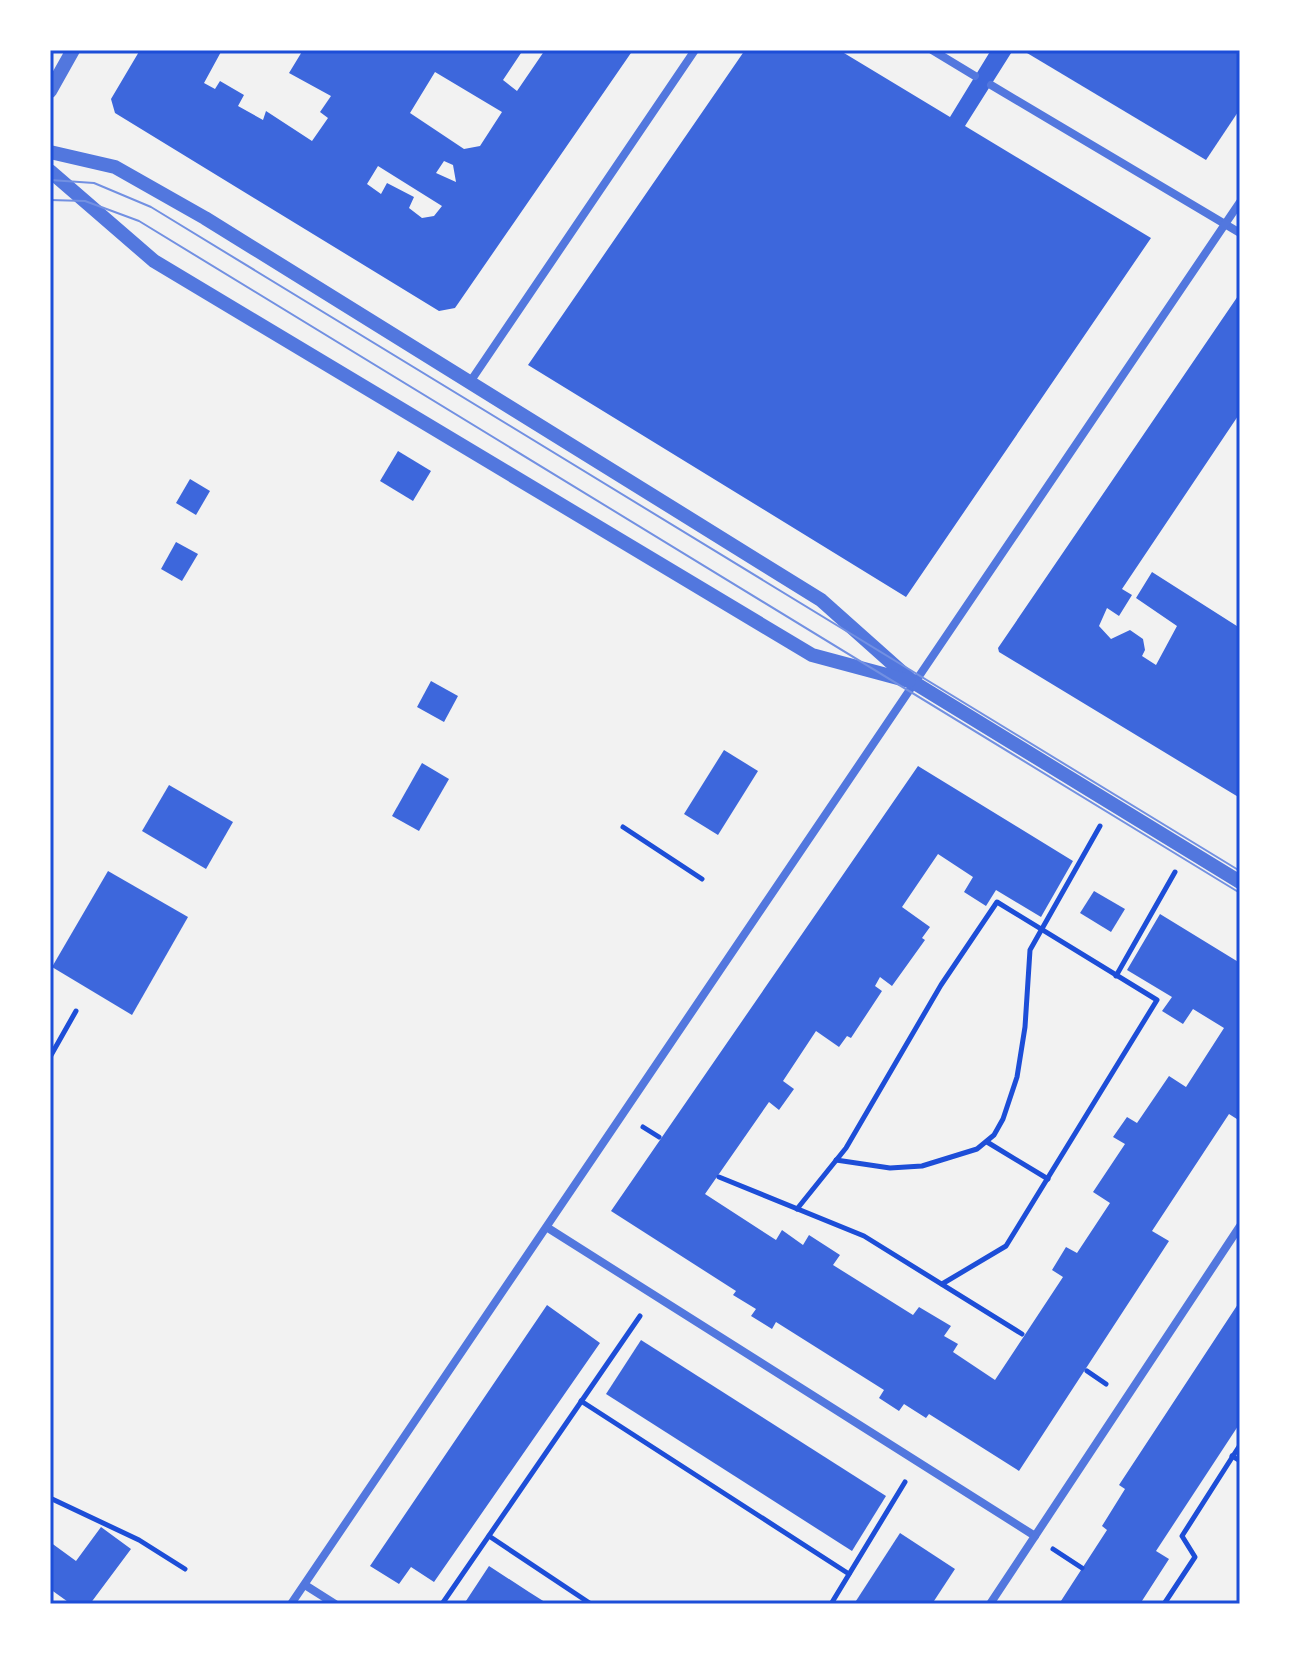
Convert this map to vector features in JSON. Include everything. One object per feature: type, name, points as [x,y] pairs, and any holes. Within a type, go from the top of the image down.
[{"type":"street","points":[[50,91],[73,50]]},
{"type":"street","points":[[470,382],[695,50]]},
{"type":"street","points":[[932,50],[975,76]]},
{"type":"street","points":[[991,85],[1240,233]]},
{"type":"street","points":[[50,152],[115,167],[205,218],[821,600],[913,682],[1240,882]]},
{"type":"street","points":[[50,171],[154,261],[812,655],[913,682]]},
{"type":"street","points":[[291,1604],[1240,202]]},
{"type":"street","points":[[990,1604],[1240,1226]]},
{"type":"street","points":[[548,1228],[1035,1536]]},
{"type":"street","points":[[305,1585],[335,1604]]},
{"type":"path","points":[[836,1160],[890,1168],[922,1166],[955,1158],[987,1142],[1003,1119],[1017,1077],[1025,1027],[1026,964],[1040,929],[1112,804]]},
{"type":"path","points":[[623,827],[702,879]]},
{"type":"path","points":[[1116,976],[1188,850]]},
{"type":"path","points":[[797,1209],[836,1160],[941,985],[997,902],[1157,1000],[1006,1246],[942,1284]]},
{"type":"path","points":[[50,1057],[76,1011]]},
{"type":"path","points":[[987,1142],[1048,1179]]},
{"type":"path","points":[[719,1177],[864,1236],[1022,1334]]},
{"type":"path","points":[[442,1604],[654,1295]]},
{"type":"path","points":[[581,1401],[849,1574]]},
{"type":"path","points":[[1164,1604],[1195,1557],[1182,1536],[1240,1445]]},
{"type":"path","points":[[1232,1456],[1240,1461]]},
{"type":"path","points":[[831,1604],[917,1462]]},
{"type":"path","points":[[50,1498],[139,1540],[185,1569]]},
{"type":"path","points":[[489,1536],[591,1604]]},
{"type":"path","points":[[1035,1536],[1082,1568]]},
{"type":"building","points":[[140,50],[222,50],[204,83],[215,89],[220,81],[244,95],[238,106],[263,120],[266,111],[312,141],[328,118],[320,112],[331,96],[289,73],[303,50],[523,50],[503,80],[517,91],[545,50],[633,50],[455,308],[439,311],[115,113],[111,99]],"holes":[[[435,72],[502,112],[480,146],[464,149],[410,113]],[[444,161],[453,165],[456,182],[436,173]],[[378,166],[442,206],[434,216],[422,218],[409,208],[414,197],[387,183],[381,194],[367,184]]]},
{"type":"building","points":[[745,50],[839,50],[950,117],[991,50],[1013,50],[965,126],[1151,238],[906,597],[528,365]]},
{"type":"building","points":[[1022,50],[1240,50],[1240,109],[1206,160]]},
{"type":"building","points":[[1240,293],[1240,413],[1122,589],[1132,595],[1119,616],[1107,608],[1099,626],[1111,639],[1130,630],[1143,639],[1145,650],[1142,656],[1156,665],[1177,626],[1136,598],[1152,572],[1240,628],[1240,798],[999,652],[998,648]]},
{"type":"building","points":[[398,451],[431,471],[413,501],[380,481]]},
{"type":"building","points":[[190,479],[210,491],[196,515],[176,503]]},
{"type":"building","points":[[176,542],[198,554],[182,581],[161,569]]},
{"type":"building","points":[[431,681],[458,696],[444,722],[417,707]]},
{"type":"building","points":[[724,750],[758,771],[718,835],[684,814]]},
{"type":"building","points":[[422,763],[449,779],[419,831],[392,816]]},
{"type":"building","points":[[918,766],[1073,861],[1041,917],[996,890],[986,906],[964,892],[973,877],[938,854],[902,907],[930,927],[922,938],[925,940],[892,986],[880,977],[875,986],[882,991],[851,1038],[847,1036],[839,1047],[816,1031],[783,1081],[794,1089],[779,1110],[769,1102],[705,1194],[776,1240],[782,1230],[803,1245],[809,1235],[840,1255],[833,1265],[913,1315],[919,1307],[951,1326],[944,1336],[958,1344],[953,1352],[995,1380],[1063,1277],[1052,1270],[1066,1247],[1077,1253],[1110,1203],[1093,1192],[1125,1144],[1113,1137],[1127,1117],[1137,1123],[1169,1076],[1186,1087],[1224,1028],[1193,1009],[1183,1024],[1162,1011],[1172,997],[1127,970],[1160,914],[1240,963],[1240,1121],[1229,1114],[1152,1231],[1169,1241],[1019,1471],[929,1414],[926,1418],[904,1404],[899,1411],[879,1398],[884,1390],[776,1322],[772,1329],[751,1316],[756,1309],[733,1295],[736,1291],[611,1211]]},
{"type":"building","points":[[169,785],[233,822],[206,869],[142,831]]},
{"type":"building","points":[[108,871],[188,917],[132,1015],[52,967]]},
{"type":"building","points":[[1094,891],[1125,909],[1111,932],[1080,913]]},
{"type":"building","points":[[1240,1301],[1240,1423],[1156,1551],[1169,1559],[1140,1604],[1059,1604],[1107,1530],[1102,1526],[1125,1489],[1119,1485]]},
{"type":"building","points":[[547,1305],[600,1343],[434,1582],[411,1567],[399,1584],[370,1566]]},
{"type":"building","points":[[641,1340],[886,1496],[852,1551],[606,1394]]},
{"type":"building","points":[[101,1527],[131,1549],[90,1604],[71,1604],[50,1589],[50,1542],[76,1561]]},
{"type":"building","points":[[900,1533],[955,1569],[932,1604],[854,1604]]},
{"type":"building","points":[[489,1566],[529,1592],[548,1604],[464,1604]]},
{"type":"tram line","points":[[50,180],[94,183],[151,207],[1240,871]]},
{"type":"tram line","points":[[50,200],[85,201],[139,221],[1240,893]]}]
